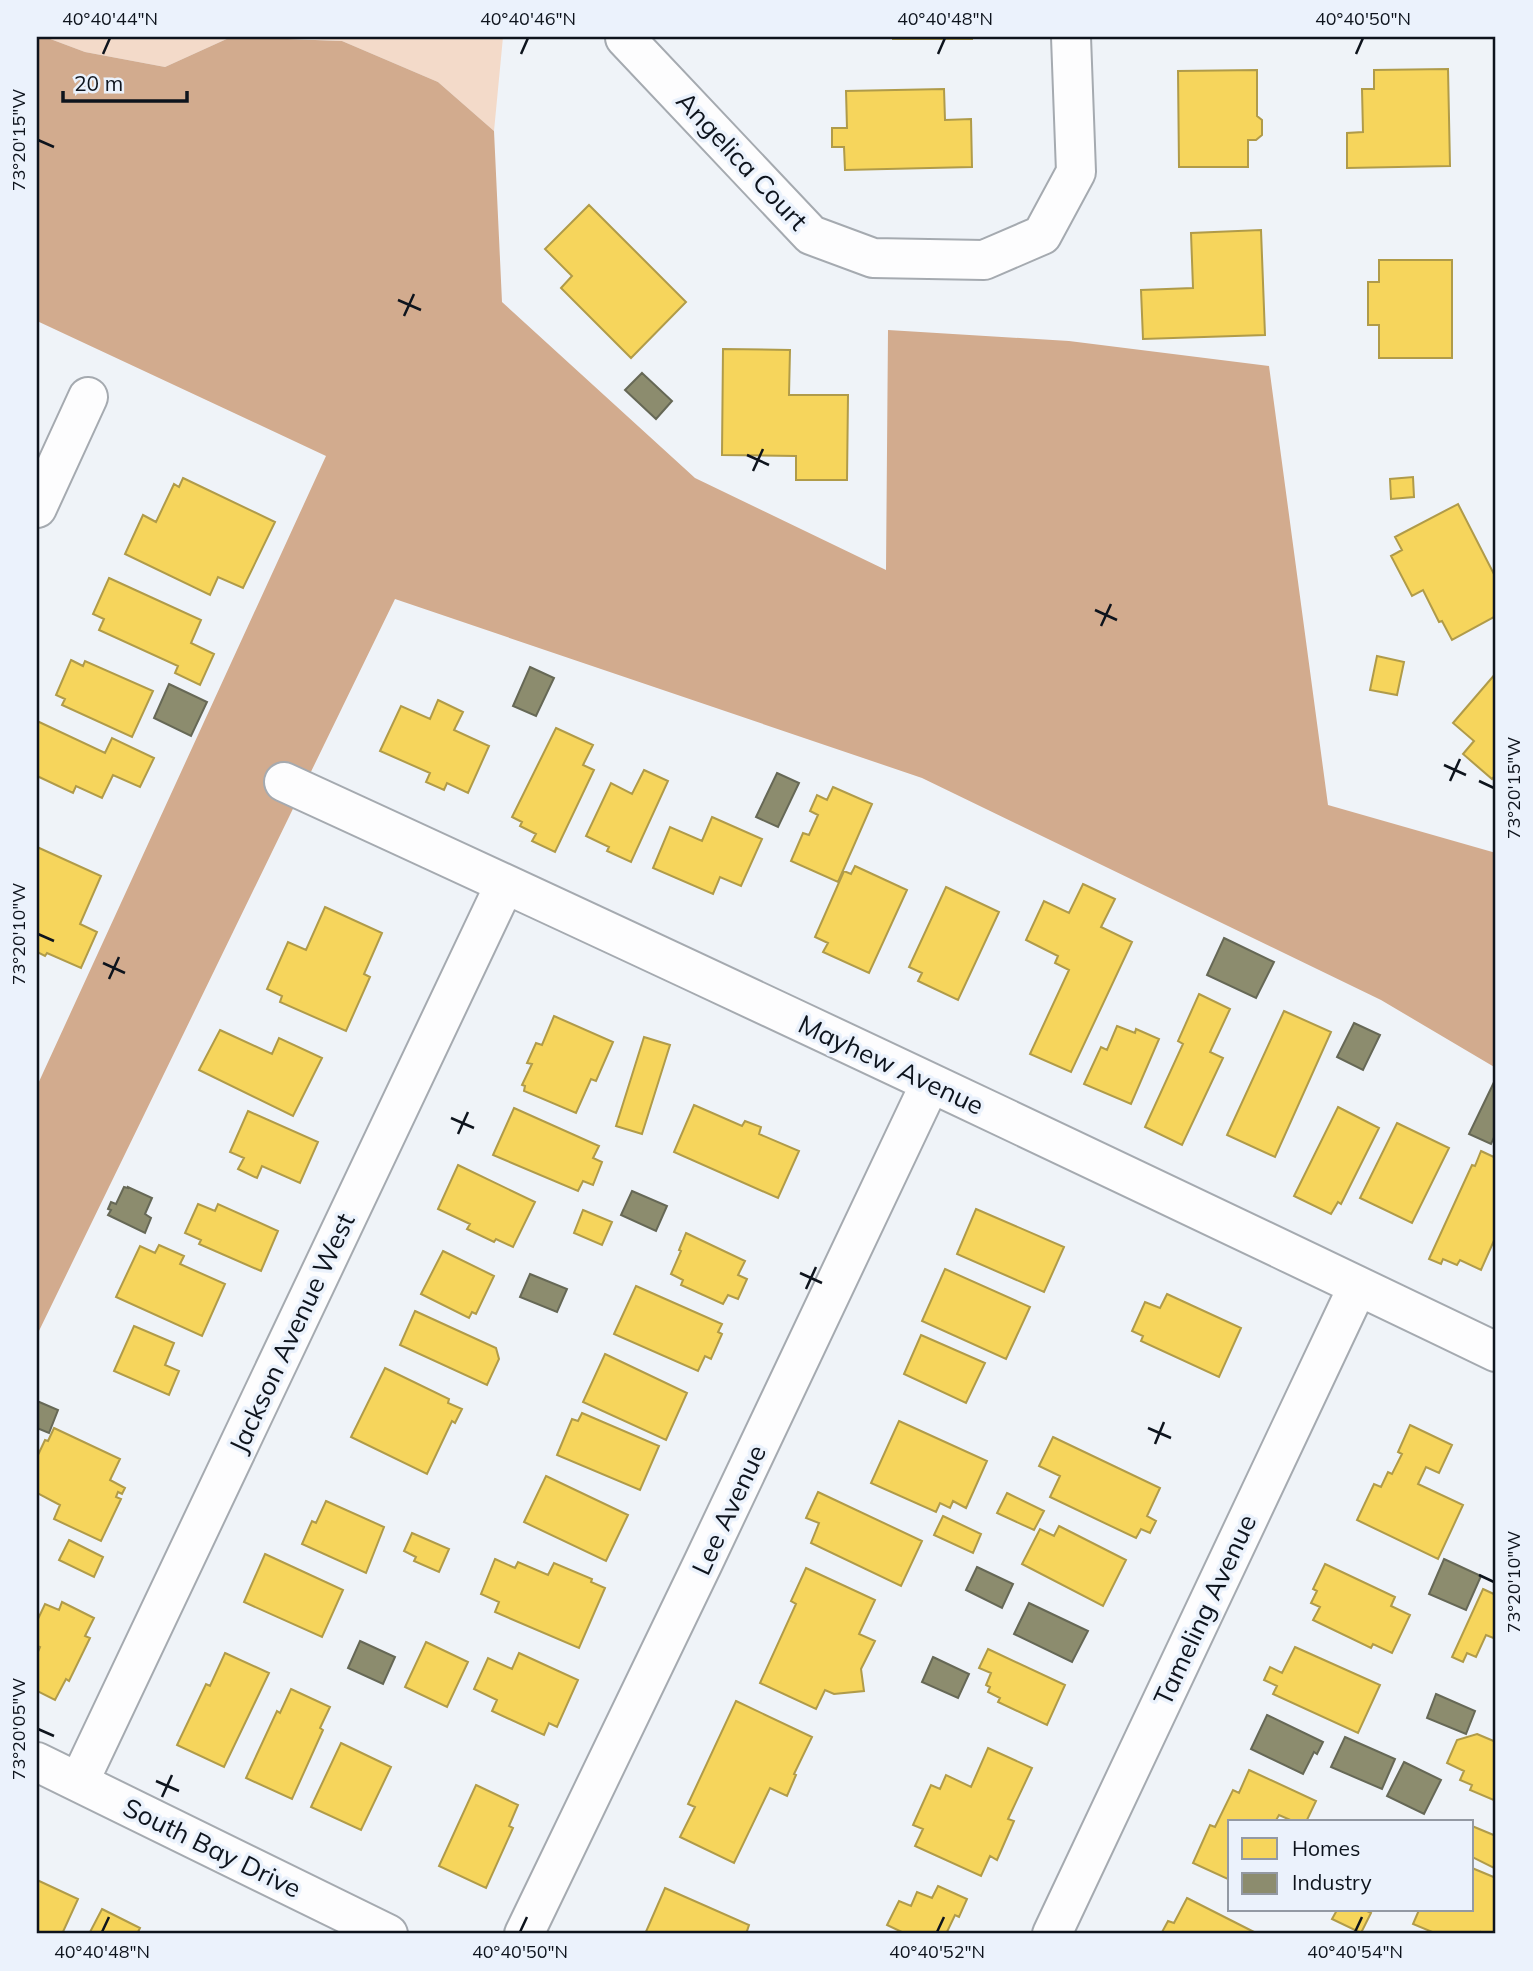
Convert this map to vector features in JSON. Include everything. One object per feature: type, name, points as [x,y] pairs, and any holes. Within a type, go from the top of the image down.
[{"type":"street","name":"Angelica Court","points":[[625,38],[811,235],[873,258],[985,260],[1042,235],[1076,172],[1071,37]]},
{"type":"street","points":[[37,508],[88,397]]},
{"type":"street","name":"Mayhew Avenue","points":[[284,782],[1496,1352]]},
{"type":"street","name":"Jackson Avenue West","points":[[79,1782],[505,884]]},
{"type":"street","name":"Lee Avenue","points":[[524,1934],[704,1563],[930,1084]]},
{"type":"street","name":"Tameling Avenue","points":[[1052,1934],[1358,1286]]},
{"type":"street","name":"South Bay Drive","points":[[37,1762],[388,1934]]},
{"type":"shaded area","points":[[37,37],[45,37],[85,52],[165,67],[231,37],[342,41],[438,82],[494,131],[502,302],[695,478],[886,570],[888,330],[1069,341],[1269,366],[1328,805],[1496,853],[1496,1068],[1381,1000],[922,778],[395,599],[37,1335],[37,1086],[326,456],[37,321]]},
{"type":"shaded area","points":[[45,37],[231,37],[165,67],[85,52]]},
{"type":"shaded area","points":[[264,37],[503,37],[494,131],[438,82],[342,41]]},
{"type":"building: Homes","points":[[972,37],[972,39],[893,39]]},
{"type":"building: Homes","points":[[1448,69],[1450,166],[1347,168],[1347,133],[1363,132],[1362,89],[1374,89],[1374,70]]},
{"type":"building: Homes","points":[[1257,70],[1257,116],[1262,120],[1262,135],[1256,140],[1248,140],[1248,167],[1179,167],[1178,71]]},
{"type":"building: Homes","points":[[944,89],[945,120],[971,119],[972,167],[845,170],[844,147],[832,147],[832,128],[847,128],[846,91]]},
{"type":"building: Homes","points":[[589,205],[686,302],[631,358],[561,288],[572,276],[545,249]]},
{"type":"building: Homes","points":[[1261,230],[1265,335],[1143,339],[1141,290],[1193,288],[1191,233]]},
{"type":"building: Homes","points":[[1379,260],[1452,260],[1452,358],[1379,358],[1379,325],[1368,325],[1368,282],[1379,282]]},
{"type":"building: Homes","points":[[723,349],[790,350],[789,395],[848,395],[847,480],[796,480],[796,456],[722,455]]},
{"type":"building: Homes","points":[[1413,477],[1414,497],[1391,499],[1390,479]]},
{"type":"building: Homes","points":[[183,478],[275,522],[243,588],[218,577],[210,595],[125,554],[143,515],[156,522],[174,484],[179,487]]},
{"type":"building: Homes","points":[[1458,504],[1496,578],[1496,616],[1452,640],[1442,621],[1439,622],[1423,590],[1412,596],[1391,556],[1402,550],[1395,537]]},
{"type":"building: Homes","points":[[109,578],[201,620],[191,643],[214,654],[200,685],[175,673],[178,666],[99,630],[104,619],[93,614]]},
{"type":"building: Homes","points":[[1377,656],[1404,662],[1397,695],[1370,690]]},
{"type":"building: Homes","points":[[71,660],[83,666],[85,661],[153,691],[132,737],[62,705],[65,699],[56,695]]},
{"type":"building: Homes","points":[[1496,673],[1496,774],[1492,779],[1463,754],[1474,741],[1453,723]]},
{"type":"building: Homes","points":[[438,700],[463,712],[454,730],[489,746],[468,793],[447,783],[444,790],[426,782],[430,773],[380,751],[401,706],[430,719]]},
{"type":"building: Homes","points":[[37,721],[105,753],[112,738],[154,758],[140,787],[113,775],[102,798],[76,786],[73,793],[37,776]]},
{"type":"building: Homes","points":[[556,728],[593,745],[583,765],[594,770],[555,852],[532,841],[536,834],[520,826],[522,822],[512,817]]},
{"type":"building: Homes","points":[[644,770],[668,781],[631,862],[607,851],[609,847],[586,836],[611,783],[632,794]]},
{"type":"building: Homes","points":[[833,787],[872,804],[838,882],[791,861],[803,833],[809,835],[818,815],[810,811],[817,795],[827,800]]},
{"type":"building: Homes","points":[[712,817],[762,839],[741,886],[720,877],[713,894],[653,868],[670,827],[702,841]]},
{"type":"building: Homes","points":[[37,847],[101,876],[80,924],[97,932],[81,968],[47,953],[45,956],[37,952]]},
{"type":"building: Homes","points":[[855,866],[907,890],[869,973],[823,952],[828,943],[815,937],[844,871],[851,874]]},
{"type":"building: Homes","points":[[1083,884],[1115,899],[1101,927],[1132,942],[1071,1072],[1030,1054],[1069,970],[1055,963],[1058,956],[1026,940],[1044,901],[1069,913]]},
{"type":"building: Homes","points":[[946,887],[999,912],[958,1000],[918,981],[922,973],[909,967]]},
{"type":"building: Homes","points":[[325,907],[382,933],[364,974],[370,977],[346,1031],[280,1002],[282,996],[267,989],[288,942],[306,950]]},
{"type":"building: Homes","points":[[1199,994],[1230,1009],[1210,1052],[1223,1058],[1182,1145],[1145,1127],[1183,1044],[1178,1041]]},
{"type":"building: Homes","points":[[1284,1011],[1331,1032],[1275,1157],[1227,1135]]},
{"type":"building: Homes","points":[[554,1016],[613,1042],[596,1081],[591,1079],[576,1113],[524,1091],[525,1086],[522,1085],[532,1064],[527,1063],[536,1043],[542,1045]]},
{"type":"building: Homes","points":[[1117,1026],[1135,1033],[1136,1029],[1159,1039],[1131,1104],[1084,1084],[1101,1047],[1107,1050]]},
{"type":"building: Homes","points":[[220,1030],[272,1054],[279,1038],[322,1058],[293,1116],[199,1070]]},
{"type":"building: Homes","points":[[644,1037],[670,1045],[642,1134],[616,1126]]},
{"type":"building: Homes","points":[[694,1105],[742,1126],[745,1121],[761,1127],[759,1134],[799,1151],[778,1198],[674,1152]]},
{"type":"building: Homes","points":[[1338,1107],[1379,1128],[1341,1204],[1338,1202],[1331,1214],[1294,1196]]},
{"type":"building: Homes","points":[[514,1108],[599,1146],[593,1158],[602,1162],[593,1185],[583,1181],[578,1191],[493,1155]]},
{"type":"building: Homes","points":[[248,1111],[318,1142],[300,1183],[262,1166],[257,1178],[238,1169],[244,1158],[230,1152]]},
{"type":"building: Homes","points":[[1397,1123],[1449,1148],[1412,1223],[1360,1198]]},
{"type":"building: Homes","points":[[1481,1151],[1496,1158],[1496,1236],[1481,1270],[1460,1260],[1457,1265],[1443,1259],[1441,1264],[1429,1259]]},
{"type":"building: Homes","points":[[458,1165],[535,1202],[513,1247],[496,1239],[494,1242],[467,1229],[470,1224],[438,1209]]},
{"type":"building: Homes","points":[[198,1204],[215,1211],[218,1204],[278,1231],[261,1271],[199,1244],[201,1240],[185,1233]]},
{"type":"building: Homes","points":[[976,1209],[1064,1247],[1044,1292],[957,1254]]},
{"type":"building: Homes","points":[[583,1210],[612,1222],[602,1245],[574,1233]]},
{"type":"building: Homes","points":[[686,1233],[745,1261],[738,1275],[747,1279],[738,1299],[728,1295],[723,1304],[681,1285],[683,1280],[671,1274]]},
{"type":"building: Homes","points":[[159,1245],[184,1256],[180,1264],[225,1284],[202,1336],[116,1297],[140,1246],[155,1253]]},
{"type":"building: Homes","points":[[443,1251],[494,1276],[476,1314],[472,1312],[469,1318],[421,1294]]},
{"type":"building: Homes","points":[[945,1269],[1030,1307],[1006,1359],[922,1321]]},
{"type":"building: Homes","points":[[636,1286],[722,1324],[718,1332],[722,1334],[711,1359],[705,1356],[698,1371],[614,1334]]},
{"type":"building: Homes","points":[[1167,1294],[1241,1328],[1219,1377],[1141,1341],[1143,1336],[1132,1331],[1145,1302],[1160,1308]]},
{"type":"building: Homes","points":[[415,1311],[496,1348],[499,1359],[487,1385],[400,1345]]},
{"type":"building: Homes","points":[[134,1326],[174,1343],[165,1365],[179,1371],[169,1395],[114,1371]]},
{"type":"building: Homes","points":[[921,1335],[985,1363],[966,1403],[904,1374]]},
{"type":"building: Homes","points":[[605,1354],[687,1393],[666,1440],[583,1402]]},
{"type":"building: Homes","points":[[385,1368],[449,1399],[448,1403],[462,1409],[455,1423],[452,1421],[427,1474],[351,1437]]},
{"type":"building: Homes","points":[[582,1413],[659,1446],[640,1490],[557,1455],[572,1419],[578,1421]]},
{"type":"building: Homes","points":[[899,1421],[987,1461],[966,1508],[953,1501],[950,1508],[940,1503],[936,1512],[871,1483]]},
{"type":"building: Homes","points":[[1410,1425],[1452,1445],[1439,1473],[1426,1467],[1418,1484],[1463,1505],[1438,1559],[1357,1520],[1374,1484],[1381,1487],[1388,1472],[1392,1474],[1402,1454],[1398,1452]]},
{"type":"building: Homes","points":[[54,1428],[120,1459],[110,1480],[125,1488],[122,1494],[118,1492],[116,1497],[121,1499],[101,1541],[54,1519],[60,1505],[37,1493],[37,1457]]},
{"type":"building: Homes","points":[[1053,1437],[1160,1488],[1147,1516],[1156,1521],[1150,1533],[1141,1529],[1136,1538],[1050,1497],[1060,1476],[1039,1466]]},
{"type":"building: Homes","points":[[546,1476],[628,1515],[606,1561],[524,1522]]},
{"type":"building: Homes","points":[[818,1492],[922,1541],[901,1586],[811,1543],[819,1523],[806,1518]]},
{"type":"building: Homes","points":[[1007,1493],[1044,1511],[1034,1530],[997,1513]]},
{"type":"building: Homes","points":[[326,1501],[384,1527],[366,1573],[302,1544],[312,1521],[316,1523]]},
{"type":"building: Homes","points":[[943,1516],[981,1534],[973,1553],[934,1535]]},
{"type":"building: Homes","points":[[1059,1526],[1126,1560],[1103,1606],[1022,1564],[1040,1529],[1054,1536]]},
{"type":"building: Homes","points":[[412,1533],[449,1549],[439,1572],[414,1561],[416,1557],[404,1551]]},
{"type":"building: Homes","points":[[69,1540],[103,1557],[94,1577],[59,1560]]},
{"type":"building: Homes","points":[[265,1554],[343,1590],[322,1637],[244,1602]]},
{"type":"building: Homes","points":[[495,1559],[515,1568],[518,1562],[548,1575],[554,1563],[592,1579],[591,1582],[605,1588],[579,1648],[495,1612],[499,1602],[481,1594]]},
{"type":"building: Homes","points":[[1325,1564],[1395,1597],[1391,1606],[1410,1615],[1392,1653],[1373,1644],[1371,1648],[1313,1620],[1320,1607],[1311,1603],[1317,1591],[1313,1589]]},
{"type":"building: Homes","points":[[806,1568],[875,1600],[859,1634],[875,1641],[861,1669],[864,1691],[834,1694],[825,1690],[816,1709],[760,1683],[796,1604],[791,1601]]},
{"type":"building: Homes","points":[[1483,1589],[1496,1595],[1496,1639],[1486,1635],[1476,1657],[1467,1653],[1463,1662],[1452,1657]]},
{"type":"building: Homes","points":[[62,1602],[94,1618],[85,1636],[90,1638],[69,1681],[66,1679],[55,1700],[37,1691],[37,1654],[40,1647],[37,1646],[37,1621],[45,1604],[59,1610]]},
{"type":"building: Homes","points":[[426,1642],[468,1662],[447,1707],[405,1687]]},
{"type":"building: Homes","points":[[1295,1647],[1380,1685],[1358,1733],[1273,1694],[1277,1686],[1264,1680],[1270,1667],[1282,1673]]},
{"type":"building: Homes","points":[[988,1649],[1065,1685],[1047,1725],[998,1702],[1000,1698],[988,1692],[990,1687],[986,1685],[991,1673],[979,1668]]},
{"type":"building: Homes","points":[[225,1653],[269,1673],[224,1767],[177,1745],[206,1684],[210,1686]]},
{"type":"building: Homes","points":[[519,1653],[578,1680],[557,1727],[549,1723],[544,1735],[492,1711],[497,1700],[474,1689],[488,1658],[512,1669]]},
{"type":"building: Homes","points":[[291,1689],[330,1707],[320,1728],[323,1730],[292,1799],[246,1778],[277,1711],[280,1713]]},
{"type":"building: Homes","points":[[736,1701],[812,1737],[794,1774],[796,1775],[787,1796],[770,1788],[734,1863],[680,1837],[695,1807],[688,1804]]},
{"type":"building: Homes","points":[[1477,1734],[1496,1742],[1496,1801],[1470,1790],[1472,1785],[1460,1780],[1464,1771],[1447,1763],[1457,1740]]},
{"type":"building: Homes","points":[[341,1743],[391,1767],[361,1830],[311,1807]]},
{"type":"building: Homes","points":[[988,1748],[1032,1768],[1008,1819],[1014,1821],[997,1860],[990,1856],[981,1876],[915,1846],[923,1829],[913,1825],[931,1785],[940,1789],[946,1775],[971,1787]]},
{"type":"building: Homes","points":[[1249,1770],[1316,1801],[1307,1820],[1290,1820],[1279,1815],[1276,1820],[1228,1820],[1228,1879],[1193,1863],[1210,1825],[1215,1827],[1233,1790],[1239,1793]]},
{"type":"building: Homes","points":[[476,1785],[518,1805],[509,1826],[513,1828],[486,1888],[439,1866]]},
{"type":"building: Homes","points":[[1474,1827],[1496,1836],[1496,1869],[1474,1858]]},
{"type":"building: Homes","points":[[1474,1869],[1496,1878],[1495,1934],[1437,1934],[1413,1924],[1418,1912],[1474,1912]]},
{"type":"building: Homes","points":[[37,1880],[78,1899],[62,1934],[37,1934]]},
{"type":"building: Homes","points":[[938,1886],[967,1899],[959,1917],[955,1915],[946,1934],[906,1934],[887,1925],[899,1901],[911,1906],[917,1892],[932,1898]]},
{"type":"building: Homes","points":[[665,1888],[749,1925],[746,1934],[645,1934]]},
{"type":"building: Homes","points":[[1187,1898],[1258,1934],[1161,1934],[1168,1921],[1174,1923]]},
{"type":"building: Homes","points":[[102,1909],[140,1928],[137,1934],[89,1934]]},
{"type":"building: Homes","points":[[1336,1912],[1371,1913],[1361,1933],[1332,1919]]},
{"type":"building: Industry","points":[[642,373],[672,401],[656,419],[625,390]]},
{"type":"building: Industry","points":[[530,667],[554,678],[536,716],[513,706]]},
{"type":"building: Industry","points":[[169,684],[207,702],[191,736],[154,718]]},
{"type":"building: Industry","points":[[777,773],[799,783],[778,827],[756,817]]},
{"type":"building: Industry","points":[[1224,938],[1274,962],[1256,998],[1207,975]]},
{"type":"building: Industry","points":[[1354,1023],[1380,1035],[1363,1070],[1337,1057]]},
{"type":"building: Industry","points":[[1496,1078],[1496,1133],[1491,1144],[1469,1134]]},
{"type":"building: Industry","points":[[124,1187],[152,1198],[145,1214],[151,1218],[145,1233],[108,1215],[111,1202],[116,1204]]},
{"type":"building: Industry","points":[[632,1191],[667,1206],[656,1231],[621,1215]]},
{"type":"building: Industry","points":[[530,1274],[567,1289],[557,1312],[520,1297]]},
{"type":"building: Industry","points":[[37,1401],[58,1410],[49,1433],[37,1428]]},
{"type":"building: Industry","points":[[1444,1559],[1481,1576],[1466,1610],[1429,1594]]},
{"type":"building: Industry","points":[[977,1567],[1013,1584],[1002,1608],[966,1590]]},
{"type":"building: Industry","points":[[1029,1603],[1088,1631],[1072,1662],[1014,1634]]},
{"type":"building: Industry","points":[[360,1641],[395,1657],[383,1684],[348,1668]]},
{"type":"building: Industry","points":[[933,1657],[969,1674],[958,1698],[922,1682]]},
{"type":"building: Industry","points":[[1436,1694],[1475,1711],[1466,1734],[1427,1718]]},
{"type":"building: Industry","points":[[1267,1715],[1323,1742],[1317,1754],[1314,1752],[1303,1774],[1251,1749]]},
{"type":"building: Industry","points":[[1345,1737],[1395,1759],[1382,1789],[1331,1767]]},
{"type":"building: Industry","points":[[1404,1762],[1441,1780],[1424,1814],[1387,1796]]}]
